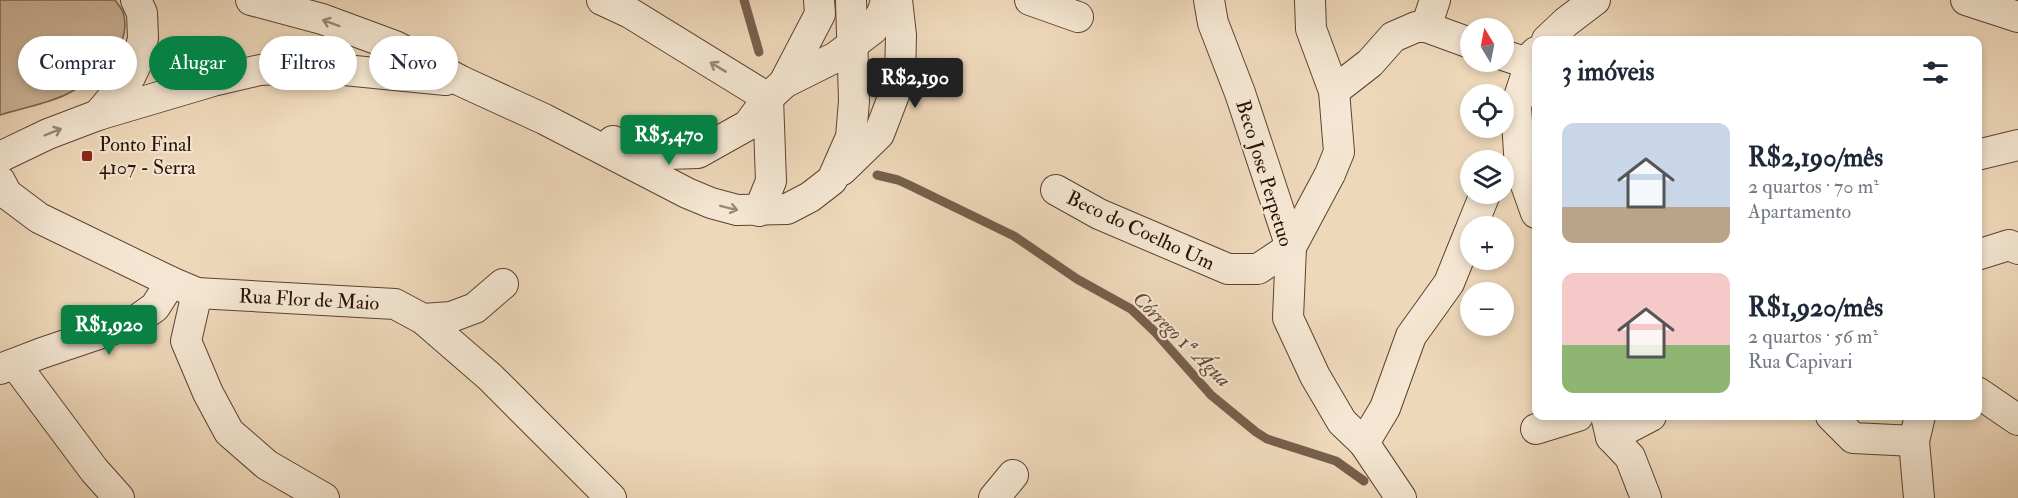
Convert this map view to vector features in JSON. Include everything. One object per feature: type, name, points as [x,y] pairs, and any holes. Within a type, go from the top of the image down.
[{"type":"street","points":[[98,115],[130,77],[138,60],[142,38],[142,13],[136,0]]},
{"type":"street","points":[[251,0],[322,19],[395,46],[687,193],[737,210],[759,211],[787,209],[810,197],[879,134],[900,79],[901,35],[897,0]]},
{"type":"street","points":[[602,0],[776,90]]},
{"type":"street","points":[[776,90],[836,57],[873,29],[886,0]]},
{"type":"street","points":[[1030,0],[1078,17]]},
{"type":"street","name":"Beco Jose Perpetuo","points":[[1209,0],[1213,23],[1240,93],[1291,247],[1288,318],[1315,376],[1342,422],[1364,443],[1401,498]]},
{"type":"street","points":[[1291,247],[1330,174],[1339,152],[1334,91],[1311,29],[1310,0]]},
{"type":"street","points":[[1549,36],[1595,0]]},
{"type":"street","points":[[1969,0],[2018,17]]},
{"type":"street","points":[[831,180],[851,137],[854,101],[851,6]]},
{"type":"street","points":[[544,119],[632,147],[668,154],[698,153],[748,125],[776,90],[819,7]]},
{"type":"street","points":[[1334,91],[1370,63],[1394,37],[1416,27],[1430,14],[1460,36]]},
{"type":"street","points":[[1529,53],[1516,106],[1520,168],[1532,202]]},
{"type":"street","points":[[0,157],[48,134],[98,115],[213,81],[260,70],[314,67],[461,81]]},
{"type":"street","points":[[759,211],[771,181],[776,90]]},
{"type":"street","points":[[1503,150],[1517,117]]},
{"type":"street","points":[[1982,154],[2018,145]]},
{"type":"street","points":[[687,193],[698,153]]},
{"type":"street","name":"Rua Flor de Maio","points":[[0,181],[7,194],[39,218],[184,287],[395,304],[423,319],[490,377],[611,498]]},
{"type":"street","name":"Beco do Coelho Um","points":[[1056,190],[1099,214],[1228,269],[1258,269],[1291,247]]},
{"type":"street","points":[[1982,253],[2009,245],[2018,249]]},
{"type":"street","points":[[1364,443],[1385,408],[1411,336],[1449,283],[1460,256]]},
{"type":"street","points":[[423,319],[451,316],[475,308],[503,284]]},
{"type":"street","points":[[119,498],[7,367],[134,322],[184,287]]},
{"type":"street","points":[[184,287],[186,341],[208,393],[229,432],[267,465],[324,498]]},
{"type":"street","points":[[1982,395],[2018,420]]},
{"type":"street","points":[[1536,429],[1565,420]]},
{"type":"street","points":[[1634,420],[1608,426],[1630,457],[1646,498]]},
{"type":"street","points":[[1835,420],[1853,438],[1917,428],[1919,498]]},
{"type":"street","points":[[994,498],[1013,475]]},
{"type":"shaded area","points":[[0,0],[115,0],[123,12],[125,25],[123,36],[18,36],[18,90],[74,90],[51,101],[0,115]]},
{"type":"waterway","name":"Córrego 1ª Água","points":[[744,0],[759,52]]},
{"type":"waterway","name":"Córrego 1ª Água","points":[[877,175],[898,180],[1014,236],[1077,279],[1131,309],[1155,332],[1211,395],[1256,432],[1267,439],[1336,461],[1364,481]]},
{"type":"place","name":"Ponto Final 4107 - Serra","points":[[87,156]]}]
